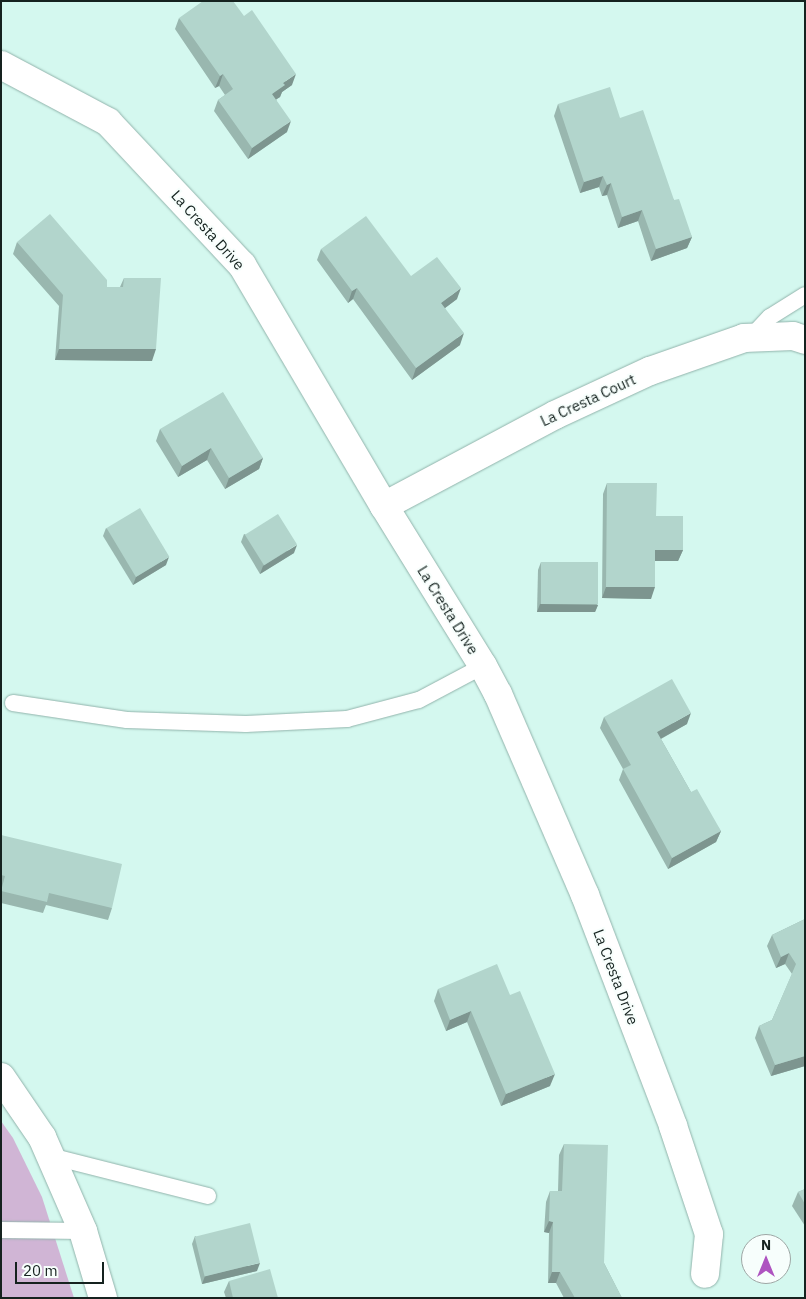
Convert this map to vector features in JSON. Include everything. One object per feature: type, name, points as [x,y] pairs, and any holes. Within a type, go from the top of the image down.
[{"type":"street","name":"La Cresta Drive","points":[[1,65],[108,122],[242,266],[384,506],[483,666],[498,694],[585,895],[673,1126],[709,1234],[705,1274]]},
{"type":"street","name":"La Cresta Court","points":[[384,506],[555,415],[650,370],[752,336],[793,336],[805,340]]},
{"type":"street","points":[[1,1077],[42,1137],[83,1231],[103,1298]]},
{"type":"lane","points":[[752,336],[770,316],[805,295]]},
{"type":"lane","points":[[13,703],[127,720],[246,724],[347,718],[419,700],[483,666]]},
{"type":"lane","points":[[50,1156],[208,1196]]},
{"type":"lane","points":[[1,1230],[83,1231]]},
{"type":"shaded area","points":[[1,1121],[13,1138],[42,1197],[74,1298],[1,1298]]},
{"type":"building","points":[[203,1],[233,1],[244,16],[252,10],[296,74],[272,94],[291,121],[252,148],[218,100],[233,89],[223,74],[220,76],[179,18]]},
{"type":"building","points":[[610,87],[620,118],[643,110],[674,200],[679,199],[692,237],[656,249],[642,210],[622,217],[611,183],[607,185],[603,176],[584,182],[558,104]]},
{"type":"building","points":[[50,214],[107,280],[107,287],[123,287],[124,278],[161,278],[156,349],[59,349],[63,295],[17,242]]},
{"type":"building","points":[[366,216],[411,276],[437,257],[461,288],[441,303],[464,333],[416,368],[357,288],[352,291],[321,249]]},
{"type":"building","points":[[223,392],[263,458],[229,478],[211,448],[182,466],[160,429]]},
{"type":"building","points":[[607,483],[657,483],[656,516],[683,516],[683,550],[655,550],[655,587],[606,587]]},
{"type":"building","points":[[140,508],[169,557],[136,577],[107,528]]},
{"type":"building","points":[[278,514],[297,545],[264,565],[245,535]]},
{"type":"building","points":[[541,562],[598,562],[598,604],[541,604]]},
{"type":"building","points":[[672,679],[691,713],[657,732],[691,792],[697,789],[721,831],[672,858],[623,769],[631,765],[604,717]]},
{"type":"building","points":[[1,835],[122,864],[112,908],[49,893],[47,902],[1,891],[5,876],[1,875]]},
{"type":"building","points":[[805,919],[805,1056],[775,1065],[759,1026],[772,1020],[796,964],[789,953],[781,957],[772,935]]},
{"type":"building","points":[[497,964],[510,995],[520,991],[555,1074],[506,1094],[471,1011],[450,1020],[438,989]]},
{"type":"building","points":[[564,1144],[608,1145],[604,1263],[622,1298],[575,1298],[560,1272],[552,1272],[553,1222],[549,1221],[550,1191],[562,1191]]},
{"type":"building","points":[[805,1189],[805,1204],[798,1192]]},
{"type":"building","points":[[250,1223],[260,1263],[205,1277],[195,1237]]},
{"type":"building","points":[[270,1269],[278,1298],[233,1298],[229,1281]]}]
